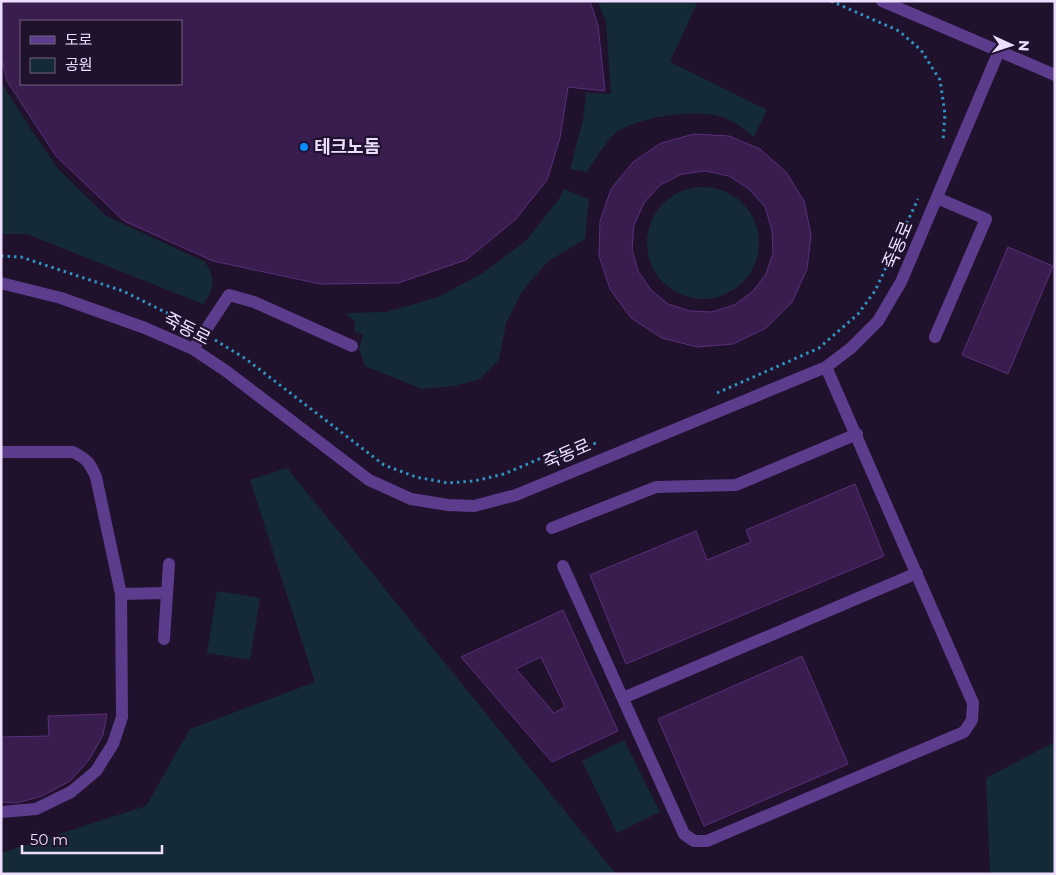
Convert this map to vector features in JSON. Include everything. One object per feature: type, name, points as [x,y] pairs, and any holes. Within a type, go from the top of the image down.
[{"type":"street","points":[[882,1],[1055,75]]},
{"type":"street","name":"죽동로","points":[[1,284],[61,298],[145,328],[193,350],[226,371],[369,480],[411,500],[474,506],[516,495],[826,366],[851,348],[878,321],[901,282],[999,51]]},
{"type":"street","points":[[935,337],[986,219],[936,198]]},
{"type":"street","points":[[193,350],[229,295],[254,302],[352,346]]},
{"type":"street","points":[[563,566],[684,834],[694,842],[707,841],[964,732],[972,720],[973,703],[826,366]]},
{"type":"street","points":[[552,528],[656,487],[736,485],[857,434]]},
{"type":"street","points":[[1,452],[73,452],[91,464],[96,477],[121,594],[122,717],[113,744],[96,771],[71,792],[36,810],[1,812]]},
{"type":"street","points":[[164,639],[169,564]]},
{"type":"street","points":[[623,698],[916,573]]},
{"type":"street","points":[[121,594],[167,592]]},
{"type":"path","points":[[831,1],[899,31],[921,50],[940,80],[945,114],[943,143]]},
{"type":"path","points":[[716,394],[819,348],[858,314],[875,291],[919,195]]},
{"type":"path","points":[[1,256],[21,257],[123,291],[183,320],[246,359],[384,465],[416,477],[448,482],[474,481],[504,474],[565,448],[607,442]]},
{"type":"green space","points":[[598,1],[698,1],[670,62],[767,110],[754,137],[732,121],[714,115],[687,114],[657,117],[631,125],[616,133],[602,149],[587,172],[570,169],[583,120],[586,93],[611,94],[606,22]]},
{"type":"green space","points":[[1,82],[59,170],[106,216],[205,262],[211,273],[213,283],[210,293],[203,304],[27,234],[1,234]]},
{"type":"green space","points":[[703,187],[724,191],[742,204],[755,222],[759,243],[755,264],[742,282],[724,295],[703,299],[682,295],[664,282],[651,264],[647,243],[651,222],[664,204],[682,191]]},
{"type":"green space","points":[[564,189],[589,199],[585,239],[547,262],[521,293],[506,323],[499,360],[480,379],[454,386],[422,389],[365,366],[359,349],[363,335],[354,331],[355,321],[345,313],[386,312],[438,297],[481,274],[526,241],[559,199]]},
{"type":"green space","points":[[287,468],[615,873],[1,874],[1,853],[146,806],[190,729],[315,682],[250,480]]},
{"type":"green space","points":[[217,591],[260,598],[250,660],[207,653]]},
{"type":"green space","points":[[624,740],[660,812],[617,833],[582,761]]},
{"type":"green space","points":[[1055,742],[1055,874],[990,874],[986,778]]},
{"type":"building","name":"테크노돔","points":[[1,1],[590,1],[598,25],[605,91],[568,87],[560,138],[547,180],[515,220],[466,260],[398,283],[320,284],[213,261],[124,221],[56,156],[7,81],[1,56]]},
{"type":"building","points":[[694,134],[729,136],[760,149],[786,172],[804,201],[811,235],[807,269],[792,302],[766,328],[733,344],[697,347],[662,338],[631,318],[610,289],[599,256],[600,221],[611,189],[633,162],[661,143]],"holes":[[[705,171],[729,176],[749,189],[765,207],[772,230],[773,253],[766,274],[752,292],[734,305],[712,312],[690,311],[668,304],[651,290],[638,271],[632,249],[634,225],[644,203],[660,185],[682,174]]]},
{"type":"building","points":[[1008,247],[1053,266],[1008,374],[962,355]]},
{"type":"building","points":[[855,484],[884,556],[626,664],[590,575],[696,531],[707,560],[751,542],[746,530]]},
{"type":"building","points":[[563,610],[618,731],[552,762],[461,657]],"holes":[[[541,657],[565,707],[554,713],[516,669]]]},
{"type":"building","points":[[802,656],[848,764],[704,826],[658,719]]},
{"type":"building","points":[[107,714],[103,735],[89,760],[70,781],[42,796],[17,803],[1,802],[1,737],[49,736],[48,716]]},
{"type":"place","name":"테크노돔","points":[[304,147]]}]
